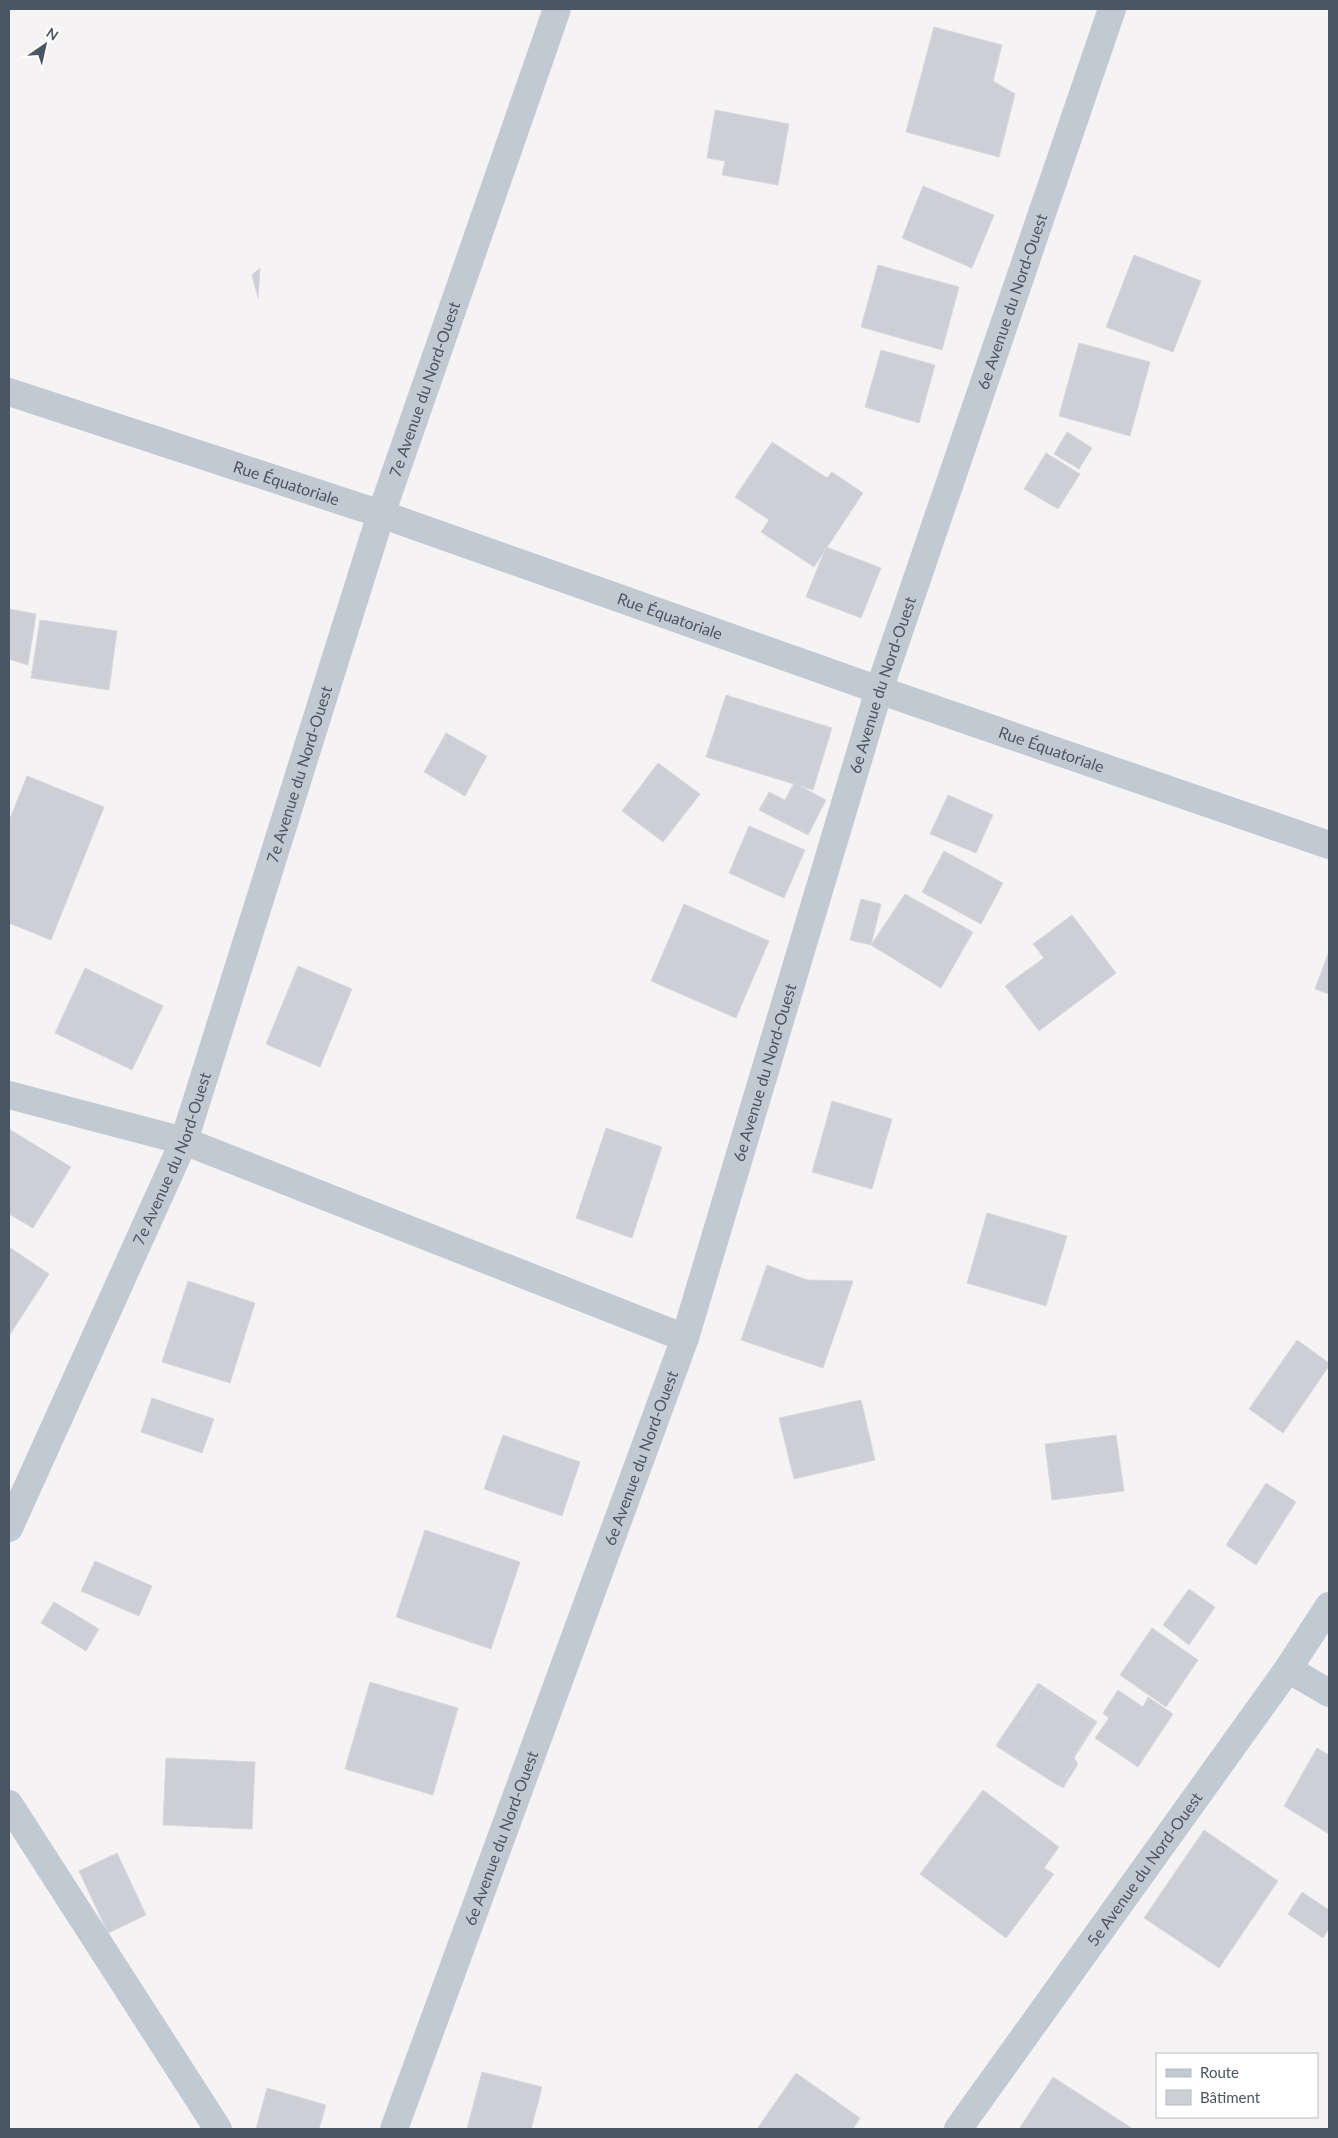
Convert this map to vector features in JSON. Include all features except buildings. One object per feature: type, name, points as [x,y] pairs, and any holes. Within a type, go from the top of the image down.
[{"type":"street","name":"7e Avenue du Nord-Ouest","points":[[9,1528],[184,1140],[381,514],[557,9]]},
{"type":"street","name":"6e Avenue du Nord-Ouest","points":[[394,2129],[685,1338],[879,690],[1112,9]]},
{"type":"street","name":"Rue Équatoriale","points":[[9,392],[381,514],[879,690],[1329,845]]},
{"type":"street","points":[[9,1095],[184,1140],[685,1338]]},
{"type":"street","name":"5e Avenue du Nord-Ouest","points":[[958,2129],[1288,1669],[1329,1606]]},
{"type":"street","points":[[1288,1669],[1329,1693]]},
{"type":"street","points":[[9,1804],[218,2129]]}]
